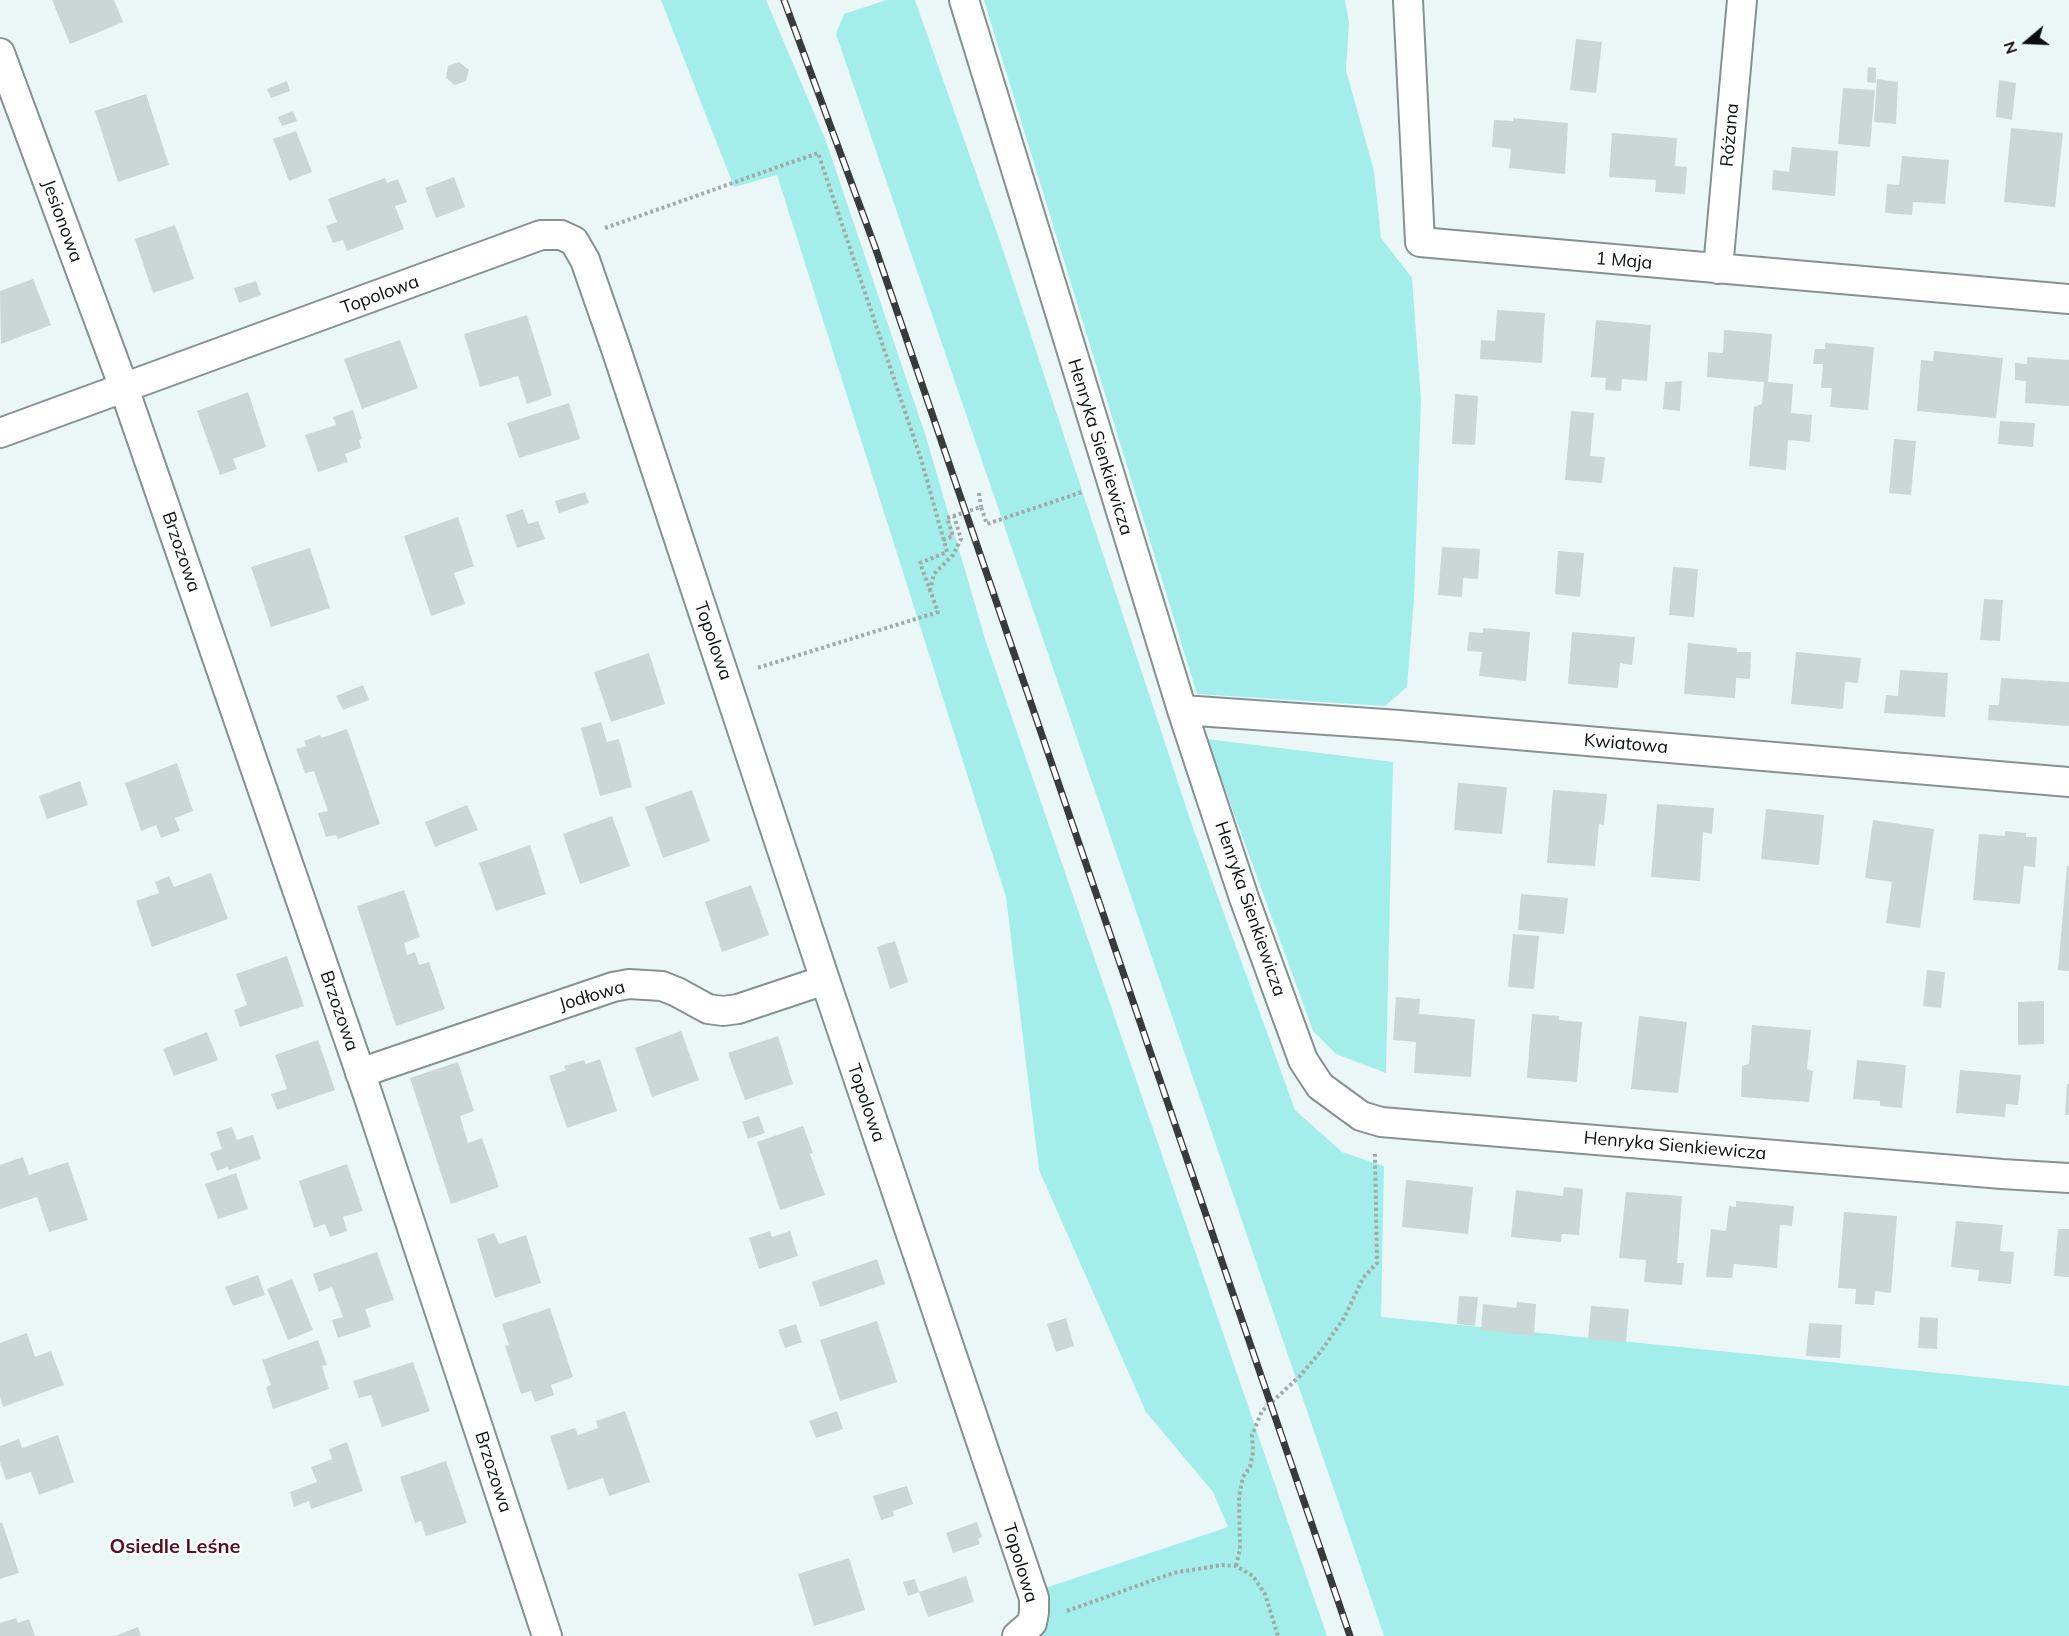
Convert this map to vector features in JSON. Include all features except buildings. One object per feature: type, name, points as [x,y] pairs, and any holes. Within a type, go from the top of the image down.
[{"type":"street","name":"Henryka Sienkiewicza","points":[[964,0],[1182,710],[1244,898],[1303,1060],[1320,1086],[1343,1105],[1372,1120],[2069,1178]]},
{"type":"street","name":"1 Maja","points":[[1408,0],[1420,242],[2069,299]]},
{"type":"street","name":"Różana","points":[[1718,269],[1742,0]]},
{"type":"street","name":"Jesionowa","points":[[0,53],[124,388]]},
{"type":"street","name":"Topolowa","points":[[0,433],[542,235],[561,235],[574,241],[585,260],[1034,1598],[1034,1612],[1024,1630]]},
{"type":"street","name":"Brzozowa","points":[[124,388],[360,1073],[548,1636]]},
{"type":"street","name":"Kwiatowa","points":[[1182,710],[1399,724],[2069,782]]},
{"type":"street","name":"Jodłowa","points":[[360,1073],[613,987],[629,984],[662,986],[708,1009],[723,1011],[738,1009],[825,980]]},
{"type":"path","points":[[574,241],[818,153],[921,459],[947,552],[920,563],[938,612],[725,678]]},
{"type":"path","points":[[979,493],[987,524],[1111,482]]},
{"type":"path","points":[[943,540],[953,536],[947,518],[981,507]]},
{"type":"path","points":[[930,592],[934,574],[953,555],[961,539],[954,516]]},
{"type":"path","points":[[1236,1566],[1240,1549],[1239,1497],[1243,1477],[1250,1467],[1253,1452],[1252,1435],[1262,1411],[1300,1376],[1321,1351],[1344,1318],[1363,1278],[1377,1263],[1376,1158],[1372,1120]]},
{"type":"path","points":[[1024,1630],[1173,1573],[1222,1565],[1236,1566],[1253,1576],[1264,1594],[1278,1636]]},
{"type":"shaded area","points":[[661,0],[766,0],[826,141],[926,437],[986,642],[1327,1636],[1018,1636],[1045,1588],[1228,1527],[1213,1492],[1146,1412],[1039,1170],[1006,897],[777,175],[734,187]]},
{"type":"shaded area","points":[[886,0],[915,0],[1003,250],[1192,825],[1295,1110],[1342,1152],[1384,1166],[1381,1317],[2069,1386],[2069,1636],[1384,1636],[836,34],[844,14]]},
{"type":"shaded area","points":[[984,0],[1345,0],[1349,23],[1346,70],[1374,171],[1381,238],[1412,278],[1421,400],[1414,598],[1407,687],[1385,706],[1197,694]]},
{"type":"shaded area","points":[[1207,739],[1393,762],[1386,1073],[1336,1054],[1313,1031]]},
{"type":"railway","points":[[784,0],[875,247],[1350,1636]]},
{"type":"district","name":"Osiedle Leśne","points":[[175,1547]]}]
